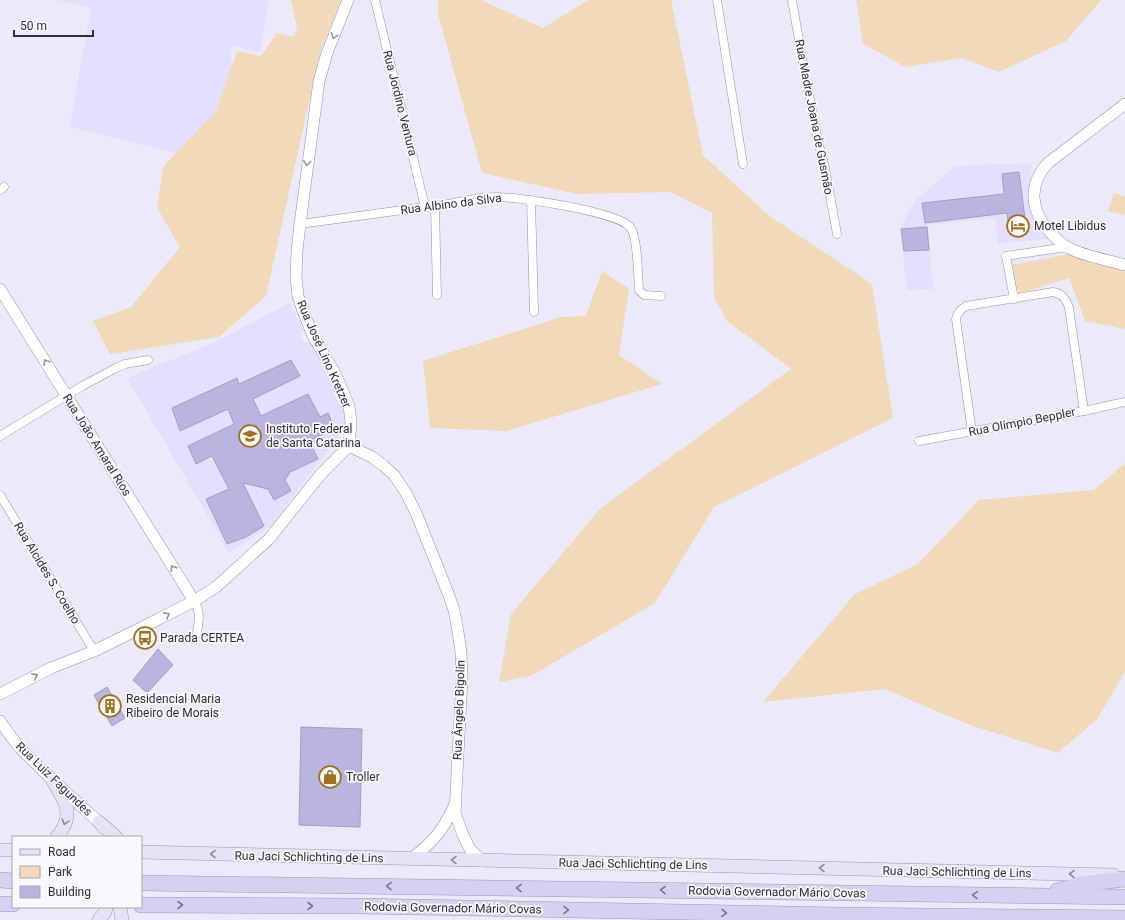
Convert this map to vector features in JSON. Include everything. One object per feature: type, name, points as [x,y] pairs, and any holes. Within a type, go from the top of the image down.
[{"type":"highway","points":[[1044,896],[1081,884],[1125,879]]},
{"type":"highway","points":[[0,880],[12,881]]},
{"type":"highway","name":"Rodovia Governador Mário Covas","points":[[142,883],[1125,897]]},
{"type":"highway","points":[[0,904],[12,904]]},
{"type":"highway","name":"Rodovia Governador Mário Covas","points":[[142,905],[365,906],[666,912],[1125,918]]},
{"type":"highway","points":[[666,912],[707,920]]},
{"type":"main road","points":[[53,781],[63,797],[68,817],[64,828],[58,836]]},
{"type":"main road","points":[[100,822],[115,836]]},
{"type":"main road","points":[[0,850],[12,850]]},
{"type":"main road","name":"Rua Jaci Schlichting de Lins","points":[[142,852],[1125,875]]},
{"type":"main road","points":[[99,920],[105,912],[106,908]]},
{"type":"main road","points":[[120,908],[122,920]]},
{"type":"street","name":"Rua José Lino Kretzer","points":[[348,0],[327,53],[318,82],[300,224],[296,278],[298,296],[313,336],[335,373],[349,406],[351,422],[349,446]]},
{"type":"street","name":"Rua Jordino Ventura","points":[[375,0],[425,207]]},
{"type":"street","points":[[717,0],[743,164]]},
{"type":"street","name":"Rua Madre Joana de Gusmão","points":[[792,0],[804,75],[825,168],[837,234]]},
{"type":"street","points":[[1125,104],[1042,169],[1035,183],[1034,202],[1036,212],[1045,227],[1053,236],[1067,247],[1082,253],[1125,265]]},
{"type":"street","name":"Rua Albino da Silva","points":[[300,224],[445,205],[479,198],[509,197],[559,204],[614,218],[625,222],[632,228],[636,247],[639,290],[644,295],[660,296]]},
{"type":"street","points":[[532,200],[534,312]]},
{"type":"street","points":[[435,206],[437,295]]},
{"type":"street","points":[[1014,299],[1006,256],[1067,247]]},
{"type":"street","name":"Rua João Amaral Rios","points":[[0,289],[194,601]]},
{"type":"street","points":[[972,432],[956,323],[957,313],[966,306],[1053,292],[1063,295],[1069,308],[1084,411]]},
{"type":"street","points":[[0,436],[84,385],[125,364],[148,360]]},
{"type":"street","name":"Rua Olímpio Beppler","points":[[919,441],[1084,411],[1125,402]]},
{"type":"street","points":[[0,694],[32,676],[139,629],[216,588],[269,539],[321,474],[349,446]]},
{"type":"street","name":"Rua Ângelo Bigolin","points":[[349,446],[372,457],[384,466],[394,476],[406,493],[422,528],[452,604],[461,652],[462,678],[455,813],[470,849],[482,861]]},
{"type":"street","name":"Rua Alcides S. Coelho","points":[[0,495],[94,650]]},
{"type":"street","points":[[194,601],[198,607],[199,618],[197,632]]},
{"type":"street","name":"Rua Luiz Fagundes","points":[[0,721],[24,753],[32,759],[53,781],[100,822],[107,836]]},
{"type":"street","points":[[410,859],[434,839],[446,823],[456,802]]},
{"type":"shaded area","points":[[57,0],[269,0],[260,52],[231,46],[233,113],[189,158],[168,151],[70,127],[91,8]]},
{"type":"shaded area","name":"Motel Libidus","points":[[1032,163],[1029,198],[1031,214],[1042,232],[1049,239],[998,243],[995,218],[928,225],[933,289],[907,290],[900,228],[914,202],[955,166]]},
{"type":"shaded area","name":"Instituto Federal de Santa Catarina","points":[[290,303],[303,331],[300,333],[304,342],[312,342],[315,346],[345,414],[346,426],[272,525],[229,553],[127,378],[215,342]]},
{"type":"green space","points":[[291,0],[341,0],[320,52],[266,296],[219,337],[110,354],[93,321],[131,307],[180,247],[157,208],[163,167],[216,111],[237,51],[261,56],[277,33],[294,37],[297,28]]},
{"type":"green space","points":[[438,0],[481,0],[543,28],[588,0],[671,0],[703,155],[768,215],[872,284],[893,418],[714,507],[655,603],[531,676],[499,682],[511,614],[601,508],[791,369],[727,321],[714,297],[712,213],[670,192],[577,194],[482,173],[438,14]]},
{"type":"green space","points":[[856,0],[1101,0],[1066,41],[999,72],[961,58],[905,67],[863,44]]},
{"type":"green space","points":[[1114,193],[1125,196],[1125,215],[1108,211]]},
{"type":"green space","points":[[1070,254],[1125,270],[1125,329],[1085,321],[1069,278],[1018,294],[1010,265]]},
{"type":"green space","points":[[602,271],[629,289],[619,355],[662,384],[506,431],[430,428],[423,361],[561,317],[586,316]]},
{"type":"green space","points":[[1125,463],[1125,672],[1097,719],[1058,753],[970,725],[884,689],[763,702],[855,594],[918,564],[979,500],[1094,490]]},
{"type":"building","points":[[1019,172],[1027,234],[1010,235],[1007,213],[925,223],[922,203],[1004,194],[1002,174]]},
{"type":"building","points":[[927,227],[929,250],[904,251],[901,229]]},
{"type":"building","points":[[291,360],[300,376],[253,399],[261,416],[308,394],[320,417],[328,413],[335,429],[309,441],[318,459],[290,472],[285,480],[291,491],[274,500],[268,489],[243,483],[264,526],[246,537],[227,544],[206,499],[229,489],[212,456],[196,464],[188,446],[234,424],[228,409],[180,431],[172,408],[237,378],[239,384]]},
{"type":"building","points":[[158,649],[173,665],[147,693],[133,680]]},
{"type":"building","name":"Residencial Maria Ribeiro de Morais","points":[[107,687],[125,718],[112,726],[94,695]]},
{"type":"building","name":"Troller","points":[[301,727],[362,729],[360,827],[299,825]]},
{"type":"place","name":"Motel Libidus","points":[[1018,226]]},
{"type":"place","name":"Instituto Federal de Santa Catarina","points":[[250,436]]},
{"type":"place","name":"Parada CERTEA","points":[[145,638]]},
{"type":"place","name":"Residencial Maria Ribeiro de Morais","points":[[110,706]]},
{"type":"place","name":"Troller","points":[[330,777]]}]
